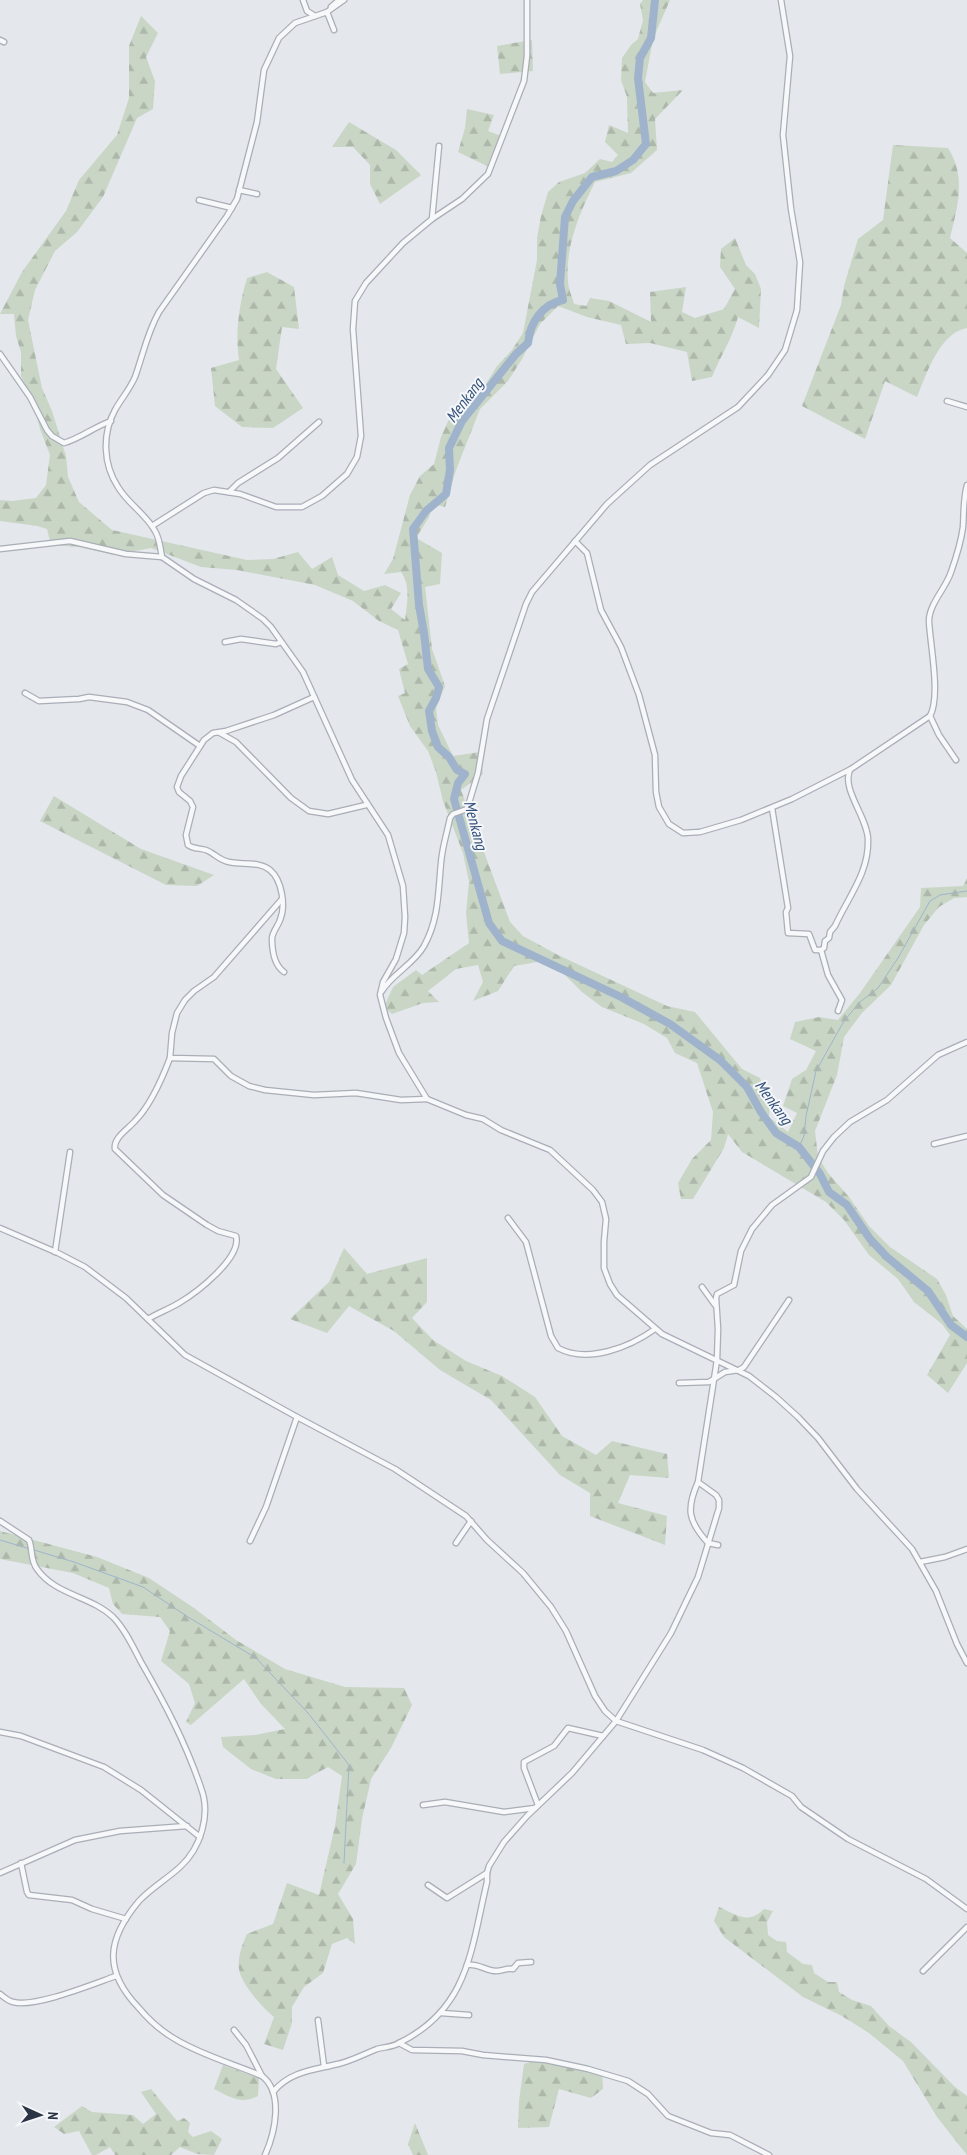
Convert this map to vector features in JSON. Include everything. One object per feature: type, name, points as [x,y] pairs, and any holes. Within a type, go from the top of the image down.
[{"type":"street","points":[[303,0],[307,11],[315,16]]},
{"type":"street","points":[[327,12],[339,0]]},
{"type":"street","points":[[162,557],[159,539],[152,526],[122,493],[109,469],[106,438],[110,421],[134,378],[154,320],[232,208],[239,190],[257,122],[264,70],[273,48],[279,38],[291,26],[327,12],[344,0]]},
{"type":"street","points":[[152,526],[204,493],[214,490],[229,492],[276,507],[302,507],[322,496],[347,474],[357,457],[362,436],[356,388],[357,363],[353,329],[355,301],[366,283],[398,247],[432,219],[462,199],[486,176],[501,144],[521,91],[526,68],[527,0]]},
{"type":"street","points":[[380,995],[386,984],[419,953],[429,935],[437,910],[441,864],[450,818],[453,814],[467,809],[478,773],[487,719],[526,604],[532,592],[603,508],[642,472],[671,450],[723,418],[744,401],[768,375],[788,344],[797,310],[800,262],[791,209],[783,135],[790,56],[781,0]]},
{"type":"street","points":[[327,12],[334,30]]},
{"type":"street","points":[[432,219],[439,146]]},
{"type":"street","points":[[239,190],[257,194]]},
{"type":"street","points":[[199,200],[232,208]]},
{"type":"street","points":[[0,354],[30,397],[52,436],[64,443],[72,441],[97,426],[110,421]]},
{"type":"street","points":[[948,401],[967,407]]},
{"type":"street","points":[[229,492],[238,483],[278,458],[319,422]]},
{"type":"street","points":[[574,541],[587,553],[602,610],[621,647],[639,695],[655,754],[656,792],[659,808],[666,821],[683,833],[692,834],[741,820],[772,808],[851,769],[930,716],[933,709],[934,675],[929,617],[948,580],[965,528],[964,498],[967,485]]},
{"type":"street","points":[[0,549],[70,541],[126,554],[162,557],[194,579],[236,600],[263,619],[281,642],[303,672],[352,780],[388,835],[398,866],[405,900],[406,917],[401,945],[396,959],[383,982],[380,995],[383,1010],[399,1053],[427,1099]]},
{"type":"street","points":[[225,642],[241,639],[276,644],[281,642]]},
{"type":"street","points":[[26,693],[39,701],[89,697],[127,702],[148,710],[200,746]]},
{"type":"street","points":[[284,972],[278,968],[274,958],[272,940],[281,918],[282,898],[280,886],[274,874],[268,868],[229,862],[207,850],[192,848],[186,843],[186,835],[193,807],[190,801],[179,792],[177,787],[181,776],[200,746],[211,735],[274,715],[314,697]]},
{"type":"street","points":[[930,716],[939,735],[956,760]]},
{"type":"street","points":[[220,733],[236,742],[291,798],[308,810],[328,814],[366,804]]},
{"type":"street","points":[[838,1011],[842,1000],[828,975],[821,950],[824,948],[824,941],[829,938],[830,932],[863,873],[867,861],[867,829],[848,781],[851,769]]},
{"type":"street","points":[[772,808],[788,908],[786,912],[788,933],[807,933],[815,950],[821,950]]},
{"type":"street","points":[[148,1319],[187,1298],[220,1271],[232,1257],[237,1242],[236,1236],[218,1231],[207,1225],[163,1195],[115,1149],[116,1141],[136,1120],[149,1102],[170,1058],[172,1032],[177,1013],[185,1000],[214,977],[282,898]]},
{"type":"street","points":[[718,1545],[708,1543],[693,1524],[690,1516],[692,1500],[698,1482],[717,1360],[717,1294],[734,1285],[741,1251],[752,1229],[772,1205],[807,1181],[823,1151],[834,1137],[850,1122],[887,1100],[938,1055],[967,1042]]},
{"type":"street","points":[[170,1058],[214,1059],[231,1076],[249,1086],[265,1090],[314,1095],[350,1093],[401,1100],[427,1099],[449,1109],[483,1120],[501,1130],[550,1150],[594,1190],[602,1202],[606,1219],[603,1259],[607,1278],[617,1295],[656,1330],[670,1339],[739,1370],[776,1397],[808,1427],[857,1489],[909,1545],[936,1592],[957,1644],[967,1663]]},
{"type":"street","points":[[934,1144],[967,1136]]},
{"type":"street","points":[[55,1252],[70,1152]]},
{"type":"street","points":[[508,1218],[526,1242],[551,1336],[557,1347],[565,1351],[578,1353],[605,1352],[615,1350],[656,1330]]},
{"type":"street","points":[[0,1228],[55,1252],[100,1277],[148,1319],[185,1355],[296,1418],[411,1479],[471,1521],[487,1540],[523,1573],[551,1607],[566,1631],[595,1696],[605,1711],[616,1720],[703,1750],[743,1768],[792,1796],[801,1807],[848,1839],[926,1879],[967,1909]]},
{"type":"street","points":[[702,1287],[711,1296],[716,1306]]},
{"type":"street","points":[[679,1383],[713,1381],[725,1372],[739,1370],[748,1361],[789,1300]]},
{"type":"street","points":[[250,1541],[270,1498],[296,1418]]},
{"type":"street","points":[[428,1885],[447,1898],[486,1873],[504,1842],[572,1773],[616,1720],[671,1633],[698,1577],[716,1520],[719,1500],[714,1493],[698,1482]]},
{"type":"street","points":[[0,1521],[29,1540],[33,1561],[45,1578],[65,1591],[104,1610],[118,1623],[178,1731],[202,1789],[205,1809],[200,1837],[186,1861],[143,1897],[126,1919],[114,1945],[113,1965],[121,1988],[137,2007],[173,2038],[262,2076]]},
{"type":"street","points":[[456,1543],[471,1521]]},
{"type":"street","points":[[920,1562],[946,1557],[967,1550]]},
{"type":"street","points":[[537,1807],[524,1768],[524,1762],[557,1744],[568,1728],[603,1736]]},
{"type":"street","points":[[0,1732],[20,1736],[104,1767],[141,1790],[200,1837]]},
{"type":"street","points":[[423,1805],[445,1802],[504,1812],[537,1807]]},
{"type":"street","points":[[0,1873],[68,1843],[96,1835],[120,1831],[187,1826]]},
{"type":"street","points":[[22,1863],[29,1895],[72,1900],[92,1909],[126,1919]]},
{"type":"street","points":[[273,2092],[278,2084],[298,2074],[324,2066],[340,2064],[399,2043],[441,2014],[450,2002],[467,1965],[487,1882],[486,1873]]},
{"type":"street","points":[[923,1971],[967,1927]]},
{"type":"street","points":[[467,1965],[474,1964],[497,1971],[506,1968],[513,1969],[518,1963],[530,1962]]},
{"type":"street","points":[[0,1994],[12,2002],[25,2002],[62,1995],[116,1976]]},
{"type":"street","points":[[441,2014],[469,2015]]},
{"type":"street","points":[[318,2020],[324,2066]]},
{"type":"street","points":[[234,2030],[246,2045],[262,2076],[269,2083],[273,2092],[274,2126],[265,2155]]},
{"type":"street","points":[[399,2043],[412,2050],[462,2051],[483,2055],[546,2060],[619,2078],[628,2081],[643,2091],[668,2116],[711,2133],[730,2135],[769,2155]]},
{"type":"street","points":[[269,2083],[278,2084]]},
{"type":"green space","points":[[643,0],[670,0],[653,39],[645,82],[653,93],[683,90],[655,119],[657,150],[631,173],[595,182],[579,217],[571,242],[568,284],[574,304],[586,306],[590,298],[609,301],[651,322],[650,292],[686,287],[682,312],[695,318],[724,309],[735,289],[720,267],[721,249],[735,238],[746,265],[755,274],[761,289],[759,328],[738,317],[733,333],[712,377],[692,381],[687,352],[650,343],[626,344],[621,325],[587,317],[558,306],[540,324],[508,381],[480,409],[456,470],[445,507],[433,504],[429,517],[416,538],[442,553],[440,584],[425,587],[432,649],[445,686],[436,708],[438,725],[453,756],[480,752],[483,774],[461,790],[510,922],[523,936],[558,955],[667,1006],[695,1012],[742,1069],[760,1078],[770,1106],[769,1117],[788,1132],[797,1113],[783,1106],[792,1079],[806,1070],[816,1051],[790,1039],[795,1022],[819,1017],[838,1020],[860,993],[920,907],[921,888],[963,886],[967,878],[967,897],[954,898],[939,907],[924,925],[891,985],[862,1013],[844,1037],[837,1075],[815,1131],[818,1157],[828,1173],[849,1197],[869,1226],[890,1247],[937,1279],[946,1295],[953,1316],[967,1329],[967,1363],[948,1393],[927,1375],[950,1335],[942,1324],[914,1302],[898,1279],[869,1255],[844,1220],[826,1202],[742,1152],[728,1134],[724,1148],[693,1199],[681,1199],[678,1183],[692,1159],[711,1140],[713,1112],[697,1063],[675,1053],[667,1038],[644,1024],[602,1007],[582,992],[560,970],[543,961],[514,966],[498,991],[473,1001],[483,982],[478,965],[456,969],[428,991],[439,1002],[423,1003],[392,1014],[384,1007],[393,987],[416,970],[422,975],[469,943],[466,913],[469,882],[463,853],[443,801],[436,772],[428,751],[410,726],[398,696],[405,693],[399,669],[408,664],[398,630],[379,621],[353,601],[315,585],[237,570],[201,567],[151,548],[114,555],[79,547],[51,545],[47,529],[0,521],[0,500],[12,501],[36,498],[46,485],[50,455],[40,429],[33,401],[21,376],[21,352],[16,336],[14,314],[0,314],[22,272],[66,211],[79,180],[117,135],[129,98],[129,46],[141,16],[158,33],[146,57],[155,81],[153,109],[137,118],[103,197],[77,232],[55,251],[35,290],[28,320],[42,388],[52,411],[66,456],[68,477],[79,502],[112,530],[247,560],[273,559],[298,552],[312,569],[332,557],[338,575],[364,591],[385,585],[401,593],[391,609],[405,620],[408,595],[404,577],[401,572],[384,574],[393,559],[410,495],[420,476],[434,464],[441,437],[450,417],[481,392],[497,366],[512,350],[523,333],[537,260],[537,238],[548,192],[559,182],[585,173],[600,159],[612,162],[618,155],[605,142],[609,125],[628,133],[627,97],[621,80],[622,58],[638,39],[643,20],[640,4]]},
{"type":"green space","points":[[532,40],[533,71],[500,74],[497,46]]},
{"type":"green space","points":[[467,109],[494,115],[488,131],[501,136],[487,166],[458,152],[465,128]]},
{"type":"green space","points":[[349,122],[396,150],[421,175],[380,204],[370,184],[370,165],[353,147],[332,147]]},
{"type":"green space","points":[[893,145],[948,148],[954,159],[959,181],[959,193],[950,238],[967,253],[967,328],[957,331],[942,346],[935,356],[917,397],[885,381],[865,439],[802,406],[841,305],[844,286],[858,239],[883,220]]},
{"type":"green space","points":[[267,272],[294,287],[299,329],[282,327],[276,369],[303,408],[273,428],[242,427],[215,406],[211,368],[239,360],[238,319],[247,278]]},
{"type":"green space","points":[[54,796],[141,849],[214,875],[197,886],[166,885],[40,821]]},
{"type":"green space","points":[[344,1248],[367,1274],[427,1258],[427,1302],[412,1318],[433,1340],[466,1361],[502,1376],[535,1397],[562,1436],[596,1455],[612,1441],[667,1454],[669,1478],[630,1475],[618,1503],[667,1516],[665,1545],[590,1516],[590,1493],[560,1475],[491,1400],[440,1370],[394,1331],[349,1306],[327,1333],[290,1319],[329,1282]]},
{"type":"green space","points":[[0,1531],[97,1557],[149,1578],[194,1608],[236,1640],[285,1669],[345,1687],[404,1688],[412,1705],[391,1748],[371,1779],[362,1819],[356,1864],[338,1894],[353,1919],[355,1944],[347,1938],[332,1944],[323,1973],[304,1987],[292,2007],[292,2023],[283,2050],[264,2044],[274,2017],[245,1985],[239,1968],[240,1953],[247,1934],[273,1924],[287,1883],[319,1895],[335,1826],[342,1776],[328,1767],[306,1779],[276,1779],[251,1769],[223,1747],[221,1737],[255,1735],[285,1729],[261,1704],[244,1679],[191,1725],[186,1722],[195,1703],[189,1684],[161,1661],[170,1631],[160,1617],[122,1614],[113,1604],[109,1588],[73,1573],[0,1559]]},
{"type":"green space","points":[[719,1907],[747,1918],[753,1917],[764,1909],[773,1911],[767,1922],[768,1935],[777,1941],[786,1942],[787,1952],[803,1964],[812,1965],[814,1973],[828,1982],[837,1982],[839,1992],[852,2000],[871,2006],[889,2026],[911,2042],[955,2087],[967,2096],[967,2155],[937,2117],[903,2061],[869,2033],[842,2016],[803,1997],[724,1937],[714,1921]]},
{"type":"green space","points":[[543,2058],[602,2071],[603,2089],[591,2098],[559,2089],[549,2127],[518,2128],[519,2101],[524,2064]]},
{"type":"green space","points":[[223,2065],[259,2078],[258,2096],[252,2099],[241,2100],[214,2089]]},
{"type":"green space","points":[[151,2089],[177,2121],[184,2118],[190,2123],[188,2132],[193,2137],[211,2131],[222,2139],[214,2155],[197,2154],[180,2147],[171,2155],[115,2155],[110,2147],[96,2155],[92,2155],[79,2131],[64,2134],[54,2127],[82,2106],[92,2112],[133,2115],[143,2124],[156,2114],[141,2092]]},
{"type":"green space","points":[[415,2123],[428,2155],[413,2155],[408,2144]]},
{"type":"waterway","name":"Menkang","points":[[655,0],[651,38],[640,58],[638,78],[646,144],[633,160],[616,171],[592,177],[573,201],[565,217],[560,284],[563,300],[543,310],[531,328],[528,343],[516,354],[462,421],[449,448],[450,470],[446,494],[426,511],[413,529],[419,605],[428,669],[439,687],[429,711],[432,731],[438,747],[449,757],[457,770],[465,774],[458,783],[454,799],[489,923],[502,941],[621,997],[670,1024],[720,1060],[747,1087],[776,1133],[799,1147],[820,1174],[829,1192],[847,1205],[870,1239],[887,1257],[928,1291],[951,1325],[967,1337]]},
{"type":"waterway","points":[[799,1147],[804,1136],[806,1116],[816,1071],[844,1021],[860,1002],[878,988],[898,958],[930,901],[940,895],[967,891]]},
{"type":"waterway","points":[[0,1540],[30,1549]]},
{"type":"waterway","points":[[34,1550],[143,1587],[256,1658],[308,1713],[349,1765],[344,1863]]}]
